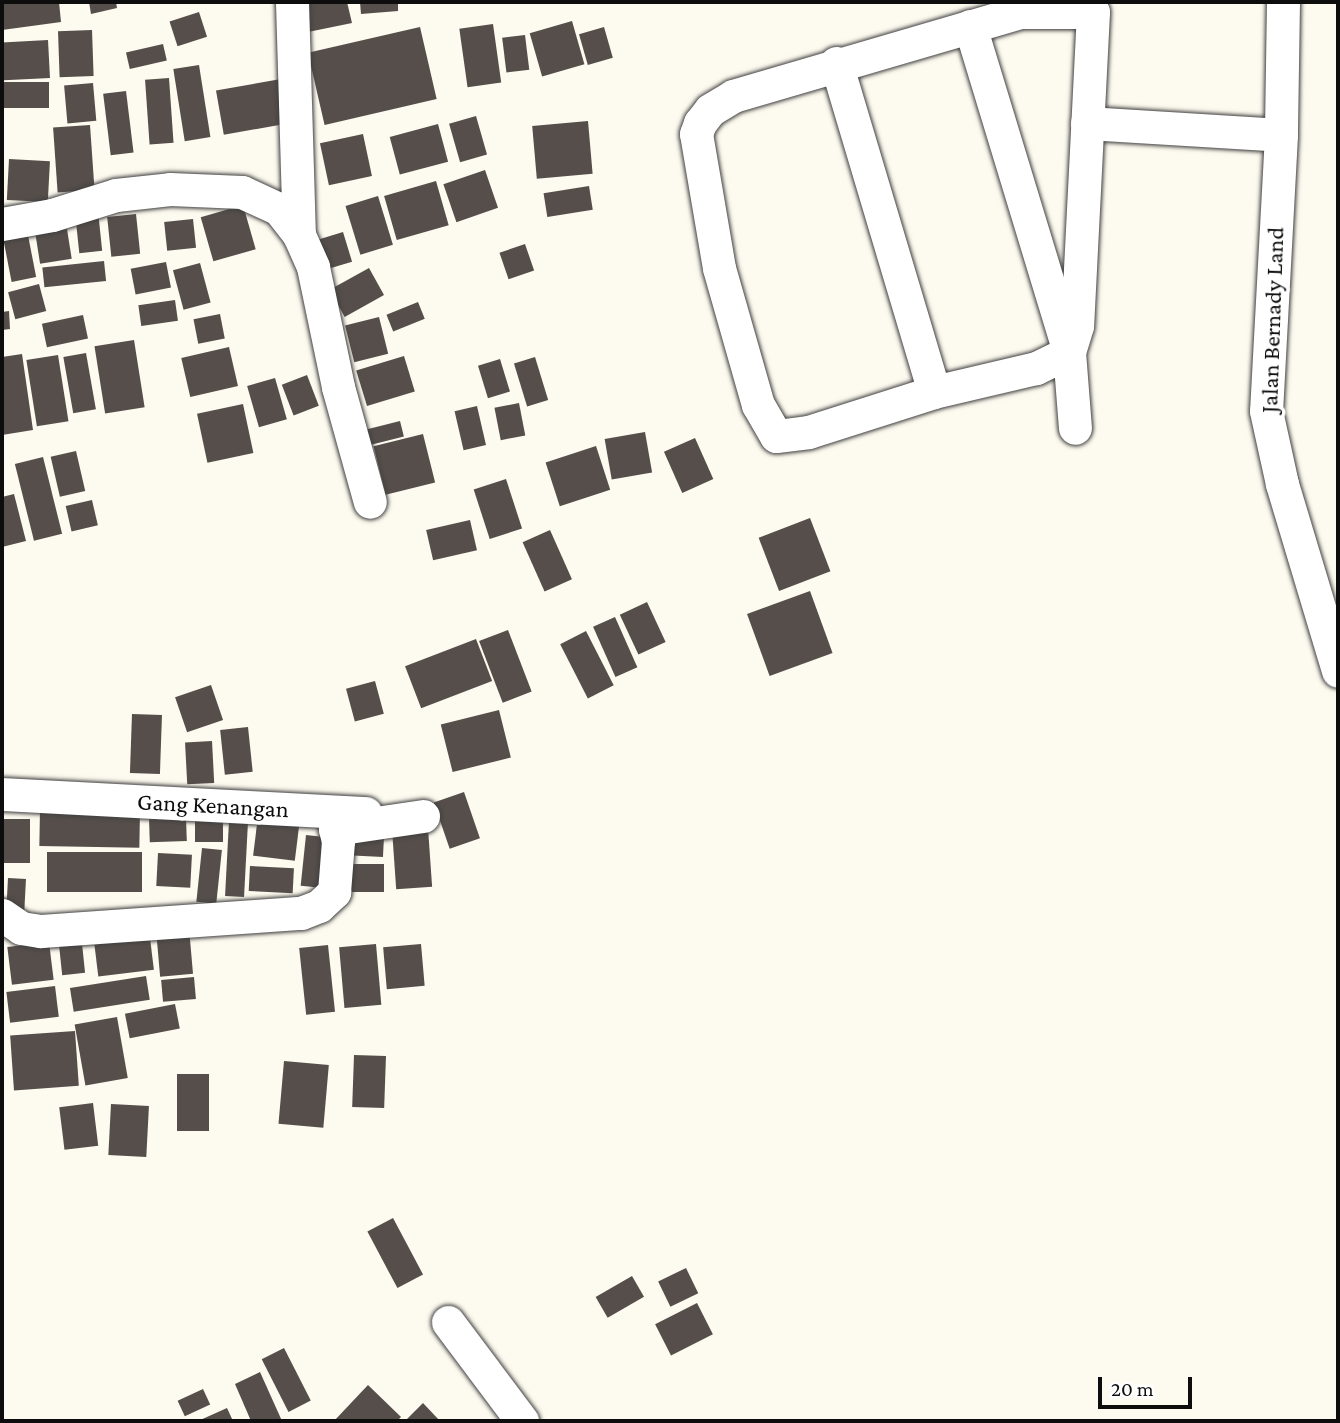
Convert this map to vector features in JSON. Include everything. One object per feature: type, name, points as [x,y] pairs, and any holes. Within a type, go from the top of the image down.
[{"type":"street","points":[[292,2],[299,235],[326,314],[338,387],[370,502]]},
{"type":"street","name":"Jalan Bernady Land","points":[[1283,2],[1281,135],[1266,411],[1282,484],[1338,671]]},
{"type":"street","points":[[1094,7],[1077,326],[1069,352],[1036,368],[933,392],[820,429],[776,436],[758,405],[719,268],[696,134],[710,110],[733,96],[836,63],[970,26],[1021,12],[1094,7]]},
{"type":"street","points":[[970,26],[1069,352],[1074,428]]},
{"type":"street","points":[[836,63],[933,392]]},
{"type":"street","points":[[1087,123],[1281,135]]},
{"type":"street","points":[[2,224],[52,215],[116,195],[194,190],[242,192],[279,209],[299,235]]},
{"type":"street","name":"Gang Kenangan","points":[[2,794],[423,816],[335,829],[338,841],[334,892],[319,906],[301,913],[41,931],[21,928],[2,915]]},
{"type":"street","points":[[448,1322],[523,1421]]},
{"type":"building","points":[[2,2],[59,2],[61,22],[2,30]]},
{"type":"building","points":[[89,2],[116,2],[117,8],[91,14]]},
{"type":"building","points":[[302,2],[347,2],[352,23],[308,32]]},
{"type":"building","points":[[360,2],[398,2],[398,11],[361,14]]},
{"type":"building","points":[[199,12],[207,37],[178,46],[170,22]]},
{"type":"building","points":[[572,21],[584,64],[542,76],[530,33]]},
{"type":"building","points":[[493,24],[501,82],[468,87],[459,29]]},
{"type":"building","points":[[420,27],[437,99],[325,125],[308,53]]},
{"type":"building","points":[[604,27],[613,58],[588,65],[579,34]]},
{"type":"building","points":[[92,30],[94,76],[60,77],[58,31]]},
{"type":"building","points":[[525,35],[529,70],[506,73],[502,38]]},
{"type":"building","points":[[48,40],[50,78],[4,80],[2,42]]},
{"type":"building","points":[[163,44],[167,61],[130,69],[126,53]]},
{"type":"building","points":[[199,65],[210,137],[185,141],[173,69]]},
{"type":"building","points":[[169,78],[174,143],[150,145],[145,80]]},
{"type":"building","points":[[281,79],[289,123],[224,135],[216,90]]},
{"type":"building","points":[[3,82],[49,82],[49,108],[3,108]]},
{"type":"building","points":[[93,83],[96,121],[67,123],[64,86]]},
{"type":"building","points":[[126,91],[134,153],[111,155],[103,94]]},
{"type":"building","points":[[476,116],[487,154],[460,162],[449,124]]},
{"type":"building","points":[[588,121],[593,174],[537,179],[532,126]]},
{"type":"building","points":[[438,124],[448,162],[400,175],[390,137]]},
{"type":"building","points":[[90,125],[95,190],[58,192],[53,128]]},
{"type":"building","points":[[363,134],[372,176],[329,185],[320,143]]},
{"type":"building","points":[[9,159],[50,161],[48,202],[7,200]]},
{"type":"building","points":[[485,170],[498,208],[456,222],[443,184]]},
{"type":"building","points":[[436,181],[449,225],[397,240],[384,196]]},
{"type":"building","points":[[589,186],[593,210],[547,217],[544,193]]},
{"type":"building","points":[[378,196],[393,245],[360,255],[345,206]]},
{"type":"building","points":[[243,205],[256,249],[213,261],[201,217]]},
{"type":"building","points":[[98,211],[102,251],[79,253],[75,213]]},
{"type":"building","points":[[136,214],[140,254],[111,257],[107,217]]},
{"type":"building","points":[[193,219],[196,248],[167,251],[164,222]]},
{"type":"building","points":[[67,229],[72,259],[40,264],[35,234]]},
{"type":"building","points":[[27,230],[36,277],[12,282],[2,235]]},
{"type":"building","points":[[343,232],[352,262],[324,270],[315,240]]},
{"type":"building","points":[[525,244],[534,270],[509,279],[499,253]]},
{"type":"building","points":[[104,261],[106,281],[44,287],[42,267]]},
{"type":"building","points":[[166,262],[171,288],[136,294],[131,269]]},
{"type":"building","points":[[200,263],[211,303],[184,310],[173,270]]},
{"type":"building","points":[[369,268],[384,295],[345,317],[330,290]]},
{"type":"building","points":[[39,284],[46,311],[15,319],[8,292]]},
{"type":"building","points":[[175,300],[178,321],[141,326],[138,305]]},
{"type":"building","points":[[418,302],[425,319],[393,331],[386,315]]},
{"type":"building","points":[[9,311],[10,329],[2,330],[2,312]]},
{"type":"building","points":[[220,314],[225,339],[198,344],[193,319]]},
{"type":"building","points":[[83,315],[88,338],[47,347],[42,324]]},
{"type":"building","points":[[379,317],[388,354],[354,362],[345,325]]},
{"type":"building","points":[[134,340],[145,407],[105,413],[94,346]]},
{"type":"building","points":[[229,347],[238,386],[190,397],[181,358]]},
{"type":"building","points":[[86,353],[96,409],[73,413],[63,357]]},
{"type":"building","points":[[22,354],[33,430],[2,435],[2,357]]},
{"type":"building","points":[[58,355],[68,421],[37,426],[26,360]]},
{"type":"building","points":[[404,356],[415,391],[367,406],[356,371]]},
{"type":"building","points":[[535,357],[548,400],[527,406],[514,363]]},
{"type":"building","points":[[500,359],[510,392],[488,398],[478,366]]},
{"type":"building","points":[[307,375],[319,406],[294,415],[282,385]]},
{"type":"building","points":[[275,378],[287,419],[259,427],[247,386]]},
{"type":"building","points":[[519,403],[525,435],[501,440],[494,408]]},
{"type":"building","points":[[243,404],[253,453],[207,463],[197,414]]},
{"type":"building","points":[[477,406],[486,445],[464,450],[455,411]]},
{"type":"building","points":[[400,421],[404,437],[359,448],[355,432]]},
{"type":"building","points":[[645,432],[652,472],[612,479],[605,439]]},
{"type":"building","points":[[423,434],[435,483],[386,495],[374,446]]},
{"type":"building","points":[[695,438],[713,479],[682,493],[664,452]]},
{"type":"building","points":[[596,446],[610,490],[560,506],[546,462]]},
{"type":"building","points":[[76,451],[85,491],[60,497],[51,457]]},
{"type":"building","points":[[43,457],[62,534],[34,541],[15,464]]},
{"type":"building","points":[[506,479],[522,528],[490,539],[474,490]]},
{"type":"building","points":[[14,494],[26,541],[2,547],[2,497]]},
{"type":"building","points":[[92,500],[98,525],[72,531],[66,506]]},
{"type":"building","points":[[810,518],[830,571],[779,591],[759,538]]},
{"type":"building","points":[[470,520],[477,550],[433,560],[426,530]]},
{"type":"building","points":[[550,530],[572,579],[545,592],[523,542]]},
{"type":"building","points":[[810,591],[833,653],[770,676],[747,614]]},
{"type":"building","points":[[647,602],[666,642],[638,655],[620,615]]},
{"type":"building","points":[[615,617],[637,667],[615,677],[593,627]]},
{"type":"building","points":[[508,630],[532,692],[503,703],[479,641]]},
{"type":"building","points":[[586,631],[614,685],[588,699],[560,644]]},
{"type":"building","points":[[476,639],[492,681],[421,708],[405,666]]},
{"type":"building","points":[[375,681],[384,714],[355,722],[346,689]]},
{"type":"building","points":[[211,685],[223,720],[187,732],[175,697]]},
{"type":"building","points":[[499,710],[511,758],[453,772],[441,725]]},
{"type":"building","points":[[132,714],[162,715],[160,774],[130,773]]},
{"type":"building","points":[[248,727],[253,772],[225,775],[220,730]]},
{"type":"building","points":[[212,741],[214,783],[187,784],[185,742]]},
{"type":"building","points":[[464,792],[480,838],[450,849],[434,802]]},
{"type":"building","points":[[40,809],[140,811],[139,848],[39,846]]},
{"type":"building","points":[[195,814],[223,814],[223,842],[195,842]]},
{"type":"building","points":[[258,816],[300,821],[295,861],[253,856]]},
{"type":"building","points":[[345,817],[385,819],[383,857],[343,855]]},
{"type":"building","points":[[186,818],[187,841],[150,842],[149,819]]},
{"type":"building","points":[[2,819],[30,819],[30,863],[2,863]]},
{"type":"building","points":[[229,821],[248,822],[244,897],[225,896]]},
{"type":"building","points":[[428,828],[432,887],[396,889],[392,831]]},
{"type":"building","points":[[306,835],[336,838],[331,889],[301,886]]},
{"type":"building","points":[[202,848],[222,850],[216,904],[196,902]]},
{"type":"building","points":[[47,852],[142,852],[142,892],[47,892]]},
{"type":"building","points":[[158,853],[192,855],[190,888],[156,886]]},
{"type":"building","points":[[343,864],[384,864],[384,892],[343,892]]},
{"type":"building","points":[[250,866],[294,868],[293,893],[249,891]]},
{"type":"building","points":[[8,878],[26,879],[24,913],[6,912]]},
{"type":"building","points":[[189,928],[193,974],[160,977],[156,931]]},
{"type":"building","points":[[81,934],[85,973],[62,975],[58,936]]},
{"type":"building","points":[[150,938],[154,970],[98,977],[94,945]]},
{"type":"building","points":[[49,942],[54,980],[12,985],[7,947]]},
{"type":"building","points":[[376,944],[381,1005],[344,1008],[339,947]]},
{"type":"building","points":[[421,944],[425,986],[387,989],[383,947]]},
{"type":"building","points":[[328,945],[335,1012],[306,1015],[299,948]]},
{"type":"building","points":[[146,976],[150,1000],[74,1012],[70,988]]},
{"type":"building","points":[[194,977],[196,999],[163,1002],[161,980]]},
{"type":"building","points":[[55,986],[59,1017],[10,1023],[6,992]]},
{"type":"building","points":[[175,1004],[180,1029],[130,1038],[125,1014]]},
{"type":"building","points":[[117,1017],[128,1078],[85,1086],[75,1024]]},
{"type":"building","points":[[75,1031],[79,1086],[14,1090],[10,1036]]},
{"type":"building","points":[[354,1055],[386,1056],[384,1108],[352,1107]]},
{"type":"building","points":[[284,1061],[329,1065],[323,1128],[279,1124]]},
{"type":"building","points":[[177,1074],[209,1074],[209,1131],[177,1131]]},
{"type":"building","points":[[93,1103],[98,1146],[64,1150],[59,1107]]},
{"type":"building","points":[[111,1104],[149,1106],[146,1157],[108,1155]]},
{"type":"building","points":[[393,1218],[423,1275],[397,1288],[367,1232]]},
{"type":"building","points":[[686,1268],[698,1293],[670,1307],[658,1282]]},
{"type":"building","points":[[632,1276],[644,1297],[608,1318],[596,1297]]},
{"type":"building","points":[[697,1303],[713,1334],[671,1356],[655,1324]]},
{"type":"building","points":[[284,1348],[311,1401],[289,1412],[262,1359]]},
{"type":"building","points":[[260,1372],[282,1421],[251,1421],[235,1384]]},
{"type":"building","points":[[368,1385],[401,1417],[397,1421],[334,1421]]},
{"type":"building","points":[[203,1389],[210,1404],[185,1416],[178,1401]]},
{"type":"building","points":[[423,1403],[440,1421],[405,1421]]},
{"type":"building","points":[[227,1408],[233,1421],[198,1421]]}]
